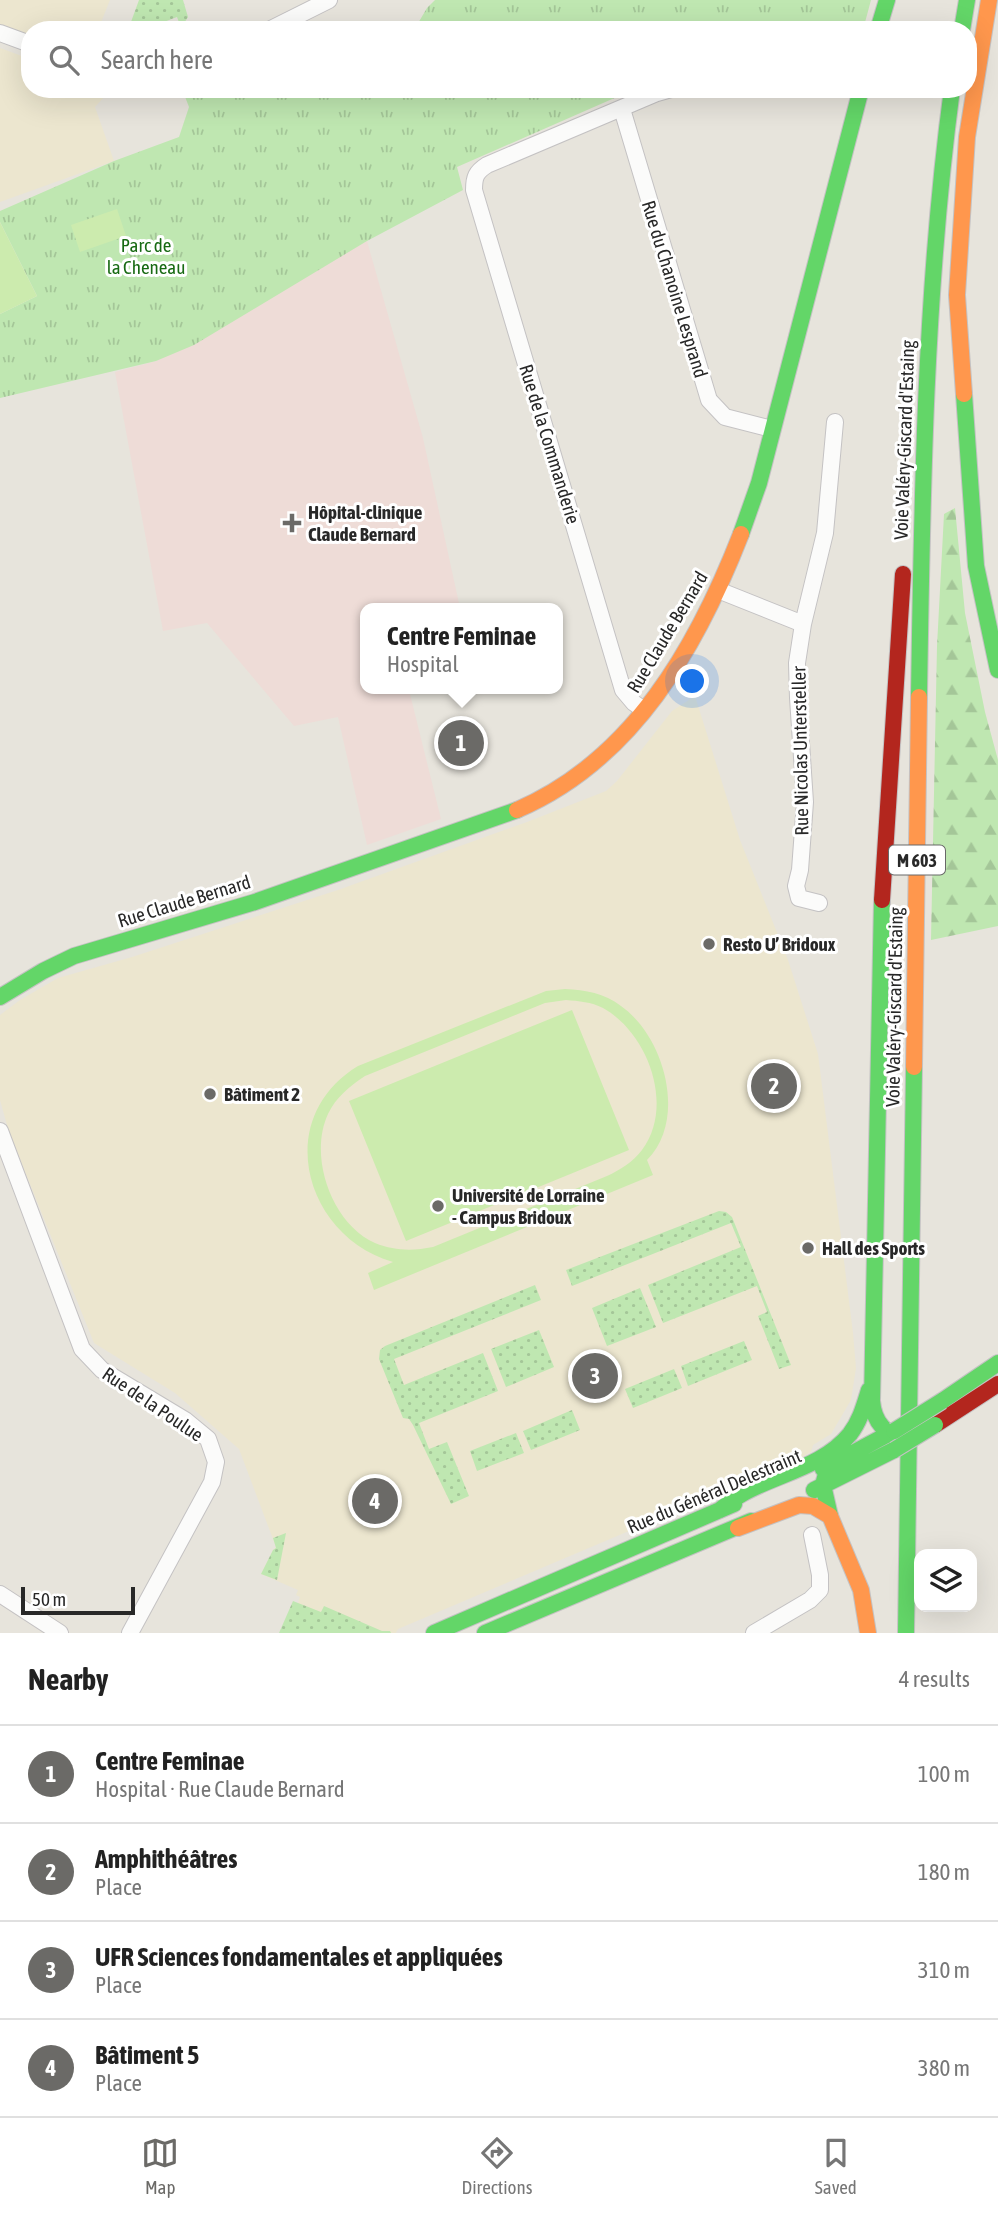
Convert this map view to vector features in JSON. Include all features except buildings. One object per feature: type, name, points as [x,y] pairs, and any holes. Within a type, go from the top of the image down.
[{"type":"main road","points":[[881,21],[887,0]]},
{"type":"main road","points":[[977,72],[987,7]]},
{"type":"main road","name":"Rue Claude Bernard","points":[[0,997],[74,956],[282,893],[508,813],[554,792],[584,772],[626,732],[688,645],[718,590],[742,536],[859,98]]},
{"type":"main road","name":"Voie Valéry-Giscard d'Estaing","points":[[906,1633],[926,368],[934,240],[951,98]]},
{"type":"main road","points":[[973,98],[960,217],[957,295],[976,566],[998,670]]},
{"type":"main road","points":[[906,537],[926,368]]},
{"type":"main road","points":[[967,448],[992,563]]},
{"type":"main road","points":[[895,1440],[874,1418],[871,1377],[882,896],[904,563]]},
{"type":"main road","name":"Rue du Général Delestraint","points":[[485,1633],[738,1528],[823,1485],[895,1440],[942,1401],[998,1363]]},
{"type":"main road","points":[[720,1510],[741,1494],[825,1458],[839,1447],[859,1418],[866,1402],[871,1377]]},
{"type":"main road","name":"Rue du Général Delestraint","points":[[434,1633],[720,1510],[935,1425],[998,1384]]},
{"type":"main road","points":[[828,1467],[823,1485],[830,1516],[861,1590],[868,1633]]},
{"type":"main road","points":[[738,1528],[799,1505],[813,1506],[830,1516]]},
{"type":"street","points":[[281,21],[302,6],[329,0]]},
{"type":"street","points":[[0,33],[21,41]]},
{"type":"street","points":[[622,109],[646,98]]},
{"type":"street","name":"Rue de la Commanderie","points":[[622,109],[487,164],[478,170],[474,179],[474,190],[624,690],[634,703],[644,710]]},
{"type":"street","name":"Rue du Chanoine Lesprand","points":[[622,109],[709,400],[725,417],[772,429]]},
{"type":"street","name":"Rue Nicolas Untersteller","points":[[819,903],[799,898],[796,886],[800,870],[805,802],[797,663],[803,624],[825,533],[835,422]]},
{"type":"street","points":[[718,590],[803,624]]},
{"type":"street","name":"Rue de la Poulue","points":[[0,1131],[82,1349],[102,1370],[185,1420],[208,1439],[216,1462],[212,1482],[130,1633]]},
{"type":"street","points":[[754,1633],[810,1600],[820,1590],[820,1575],[812,1535]]},
{"type":"street","points":[[0,1594],[60,1633]]},
{"type":"shaded area","points":[[0,0],[110,0],[102,21],[21,21],[21,41],[0,33]]},
{"type":"shaded area","points":[[0,48],[21,56],[21,98],[103,98],[95,107],[114,161],[0,202]]},
{"type":"shaded area","name":"Hôpital-clinique Claude Bernard","points":[[367,241],[423,438],[459,603],[360,603],[360,694],[410,694],[441,819],[367,845],[338,717],[294,726],[207,623],[163,631],[115,372],[156,361]]},
{"type":"shaded area","name":"Université de Lorraine - Campus Bridoux","points":[[695,696],[740,840],[788,960],[818,1054],[853,1333],[856,1368],[851,1400],[831,1434],[813,1445],[811,1452],[801,1458],[398,1629],[396,1633],[341,1633],[298,1603],[298,1590],[261,1574],[276,1547],[239,1449],[175,1393],[94,1343],[9,1132],[0,1100],[0,1015],[58,978],[132,957],[338,890],[606,791],[617,781],[672,711]]},
{"type":"green space","points":[[139,0],[183,0],[188,17],[185,21],[178,21],[177,17],[167,21],[131,21]]},
{"type":"green space","points":[[435,0],[871,0],[865,21],[419,21]]},
{"type":"green space","name":"Parc de la Cheneau","points":[[186,98],[614,98],[457,167],[463,190],[367,241],[194,345],[156,361],[0,398],[0,314],[37,296],[0,222],[0,211],[114,161],[179,137],[189,107]]},
{"type":"green space","points":[[117,209],[126,236],[80,252],[71,225]]},
{"type":"green space","points":[[0,222],[37,296],[0,314]]},
{"type":"green space","points":[[955,508],[965,613],[985,712],[998,760],[998,926],[931,940],[937,646],[944,514]]},
{"type":"green space","points":[[580,990],[608,998],[636,1020],[649,1037],[666,1079],[668,1101],[666,1123],[659,1143],[647,1160],[653,1175],[374,1290],[368,1273],[393,1262],[362,1248],[338,1228],[320,1202],[310,1174],[308,1144],[315,1115],[331,1088],[358,1066],[546,991]],"holes":[[[566,1000],[603,1008],[619,1019],[644,1052],[656,1092],[656,1113],[652,1132],[642,1150],[626,1165],[607,1176],[433,1247],[411,1250],[390,1248],[360,1234],[336,1205],[323,1169],[323,1131],[328,1114],[339,1097],[365,1076],[545,1003]]]},
{"type":"green space","points":[[572,1010],[629,1150],[406,1241],[349,1101]]},
{"type":"green space","points":[[719,1211],[732,1217],[791,1365],[779,1369],[758,1316],[767,1312],[757,1286],[663,1323],[648,1285],[741,1247],[731,1223],[572,1286],[566,1270]]},
{"type":"green space","points":[[535,1285],[541,1300],[394,1359],[404,1385],[483,1353],[498,1391],[419,1423],[429,1449],[447,1442],[469,1496],[451,1504],[413,1425],[409,1419],[403,1418],[379,1359],[380,1350]]},
{"type":"green space","points":[[640,1288],[656,1327],[607,1346],[592,1308]]},
{"type":"green space","points":[[539,1330],[554,1367],[506,1387],[491,1349]]},
{"type":"green space","points":[[744,1341],[752,1360],[688,1386],[681,1366]]},
{"type":"green space","points":[[674,1369],[682,1388],[633,1408],[625,1389]]},
{"type":"green space","points":[[572,1410],[580,1430],[531,1450],[523,1431]]},
{"type":"green space","points":[[516,1433],[524,1453],[477,1471],[470,1451]]},
{"type":"green space","points":[[286,1533],[277,1580],[261,1574],[276,1548],[273,1538]]},
{"type":"green space","points":[[293,1601],[321,1612],[324,1606],[391,1633],[279,1633]]},
{"type":"traffic: fast","points":[[881,21],[887,0]]},
{"type":"traffic: fast","points":[[964,21],[967,0]]},
{"type":"traffic: fast","points":[[741,534],[759,483],[859,98]]},
{"type":"traffic: fast","points":[[919,697],[930,316],[951,98]]},
{"type":"traffic: fast","points":[[964,394],[976,566],[998,670]]},
{"type":"traffic: fast","points":[[0,997],[74,956],[255,902],[517,810]]},
{"type":"traffic: fast","points":[[882,900],[872,1401],[875,1416],[882,1427],[906,1443]]},
{"type":"traffic: fast","points":[[906,1633],[914,1067]]},
{"type":"traffic: fast","points":[[942,1401],[998,1363]]},
{"type":"traffic: fast","points":[[720,1510],[742,1494],[813,1462],[839,1445],[856,1424],[869,1390]]},
{"type":"traffic: fast","points":[[894,1431],[942,1401]]},
{"type":"traffic: fast","points":[[894,1450],[935,1425]]},
{"type":"traffic: fast","points":[[823,1469],[894,1431]]},
{"type":"traffic: fast","points":[[814,1490],[894,1450]]},
{"type":"traffic: fast","points":[[828,1467],[823,1485],[830,1516]]},
{"type":"traffic: fast","points":[[434,1633],[734,1504]]},
{"type":"traffic: fast","points":[[485,1633],[751,1521]]},
{"type":"traffic: slow","points":[[977,75],[989,0]]},
{"type":"traffic: slow","points":[[964,394],[957,295],[967,137],[973,98]]},
{"type":"traffic: slow","points":[[517,810],[558,788],[595,762],[656,696],[704,618],[741,534]]},
{"type":"traffic: slow","points":[[914,1067],[919,697]]},
{"type":"traffic: slow","points":[[738,1528],[799,1505],[813,1506],[830,1516],[861,1590],[868,1633]]},
{"type":"traffic: jam","points":[[882,900],[903,574]]},
{"type":"traffic: jam","points":[[935,1425],[998,1384]]},
{"type":"place","name":"Hôpital-clinique Claude Bernard","points":[[292,523]]},
{"type":"place","name":"Centre Feminae","points":[[461,743]]},
{"type":"place","name":"Resto U’ Bridoux","points":[[709,944]]},
{"type":"place","name":"Amphithéâtres","points":[[774,1086]]},
{"type":"place","name":"Bâtiment 2","points":[[210,1094]]},
{"type":"place","name":"Université de Lorraine - Campus Bridoux","points":[[438,1206]]},
{"type":"place","name":"Hall des Sports","points":[[808,1248]]},
{"type":"place","name":"UFR Sciences fondamentales et appliquées","points":[[595,1376]]},
{"type":"place","name":"Bâtiment 5","points":[[375,1501]]}]
